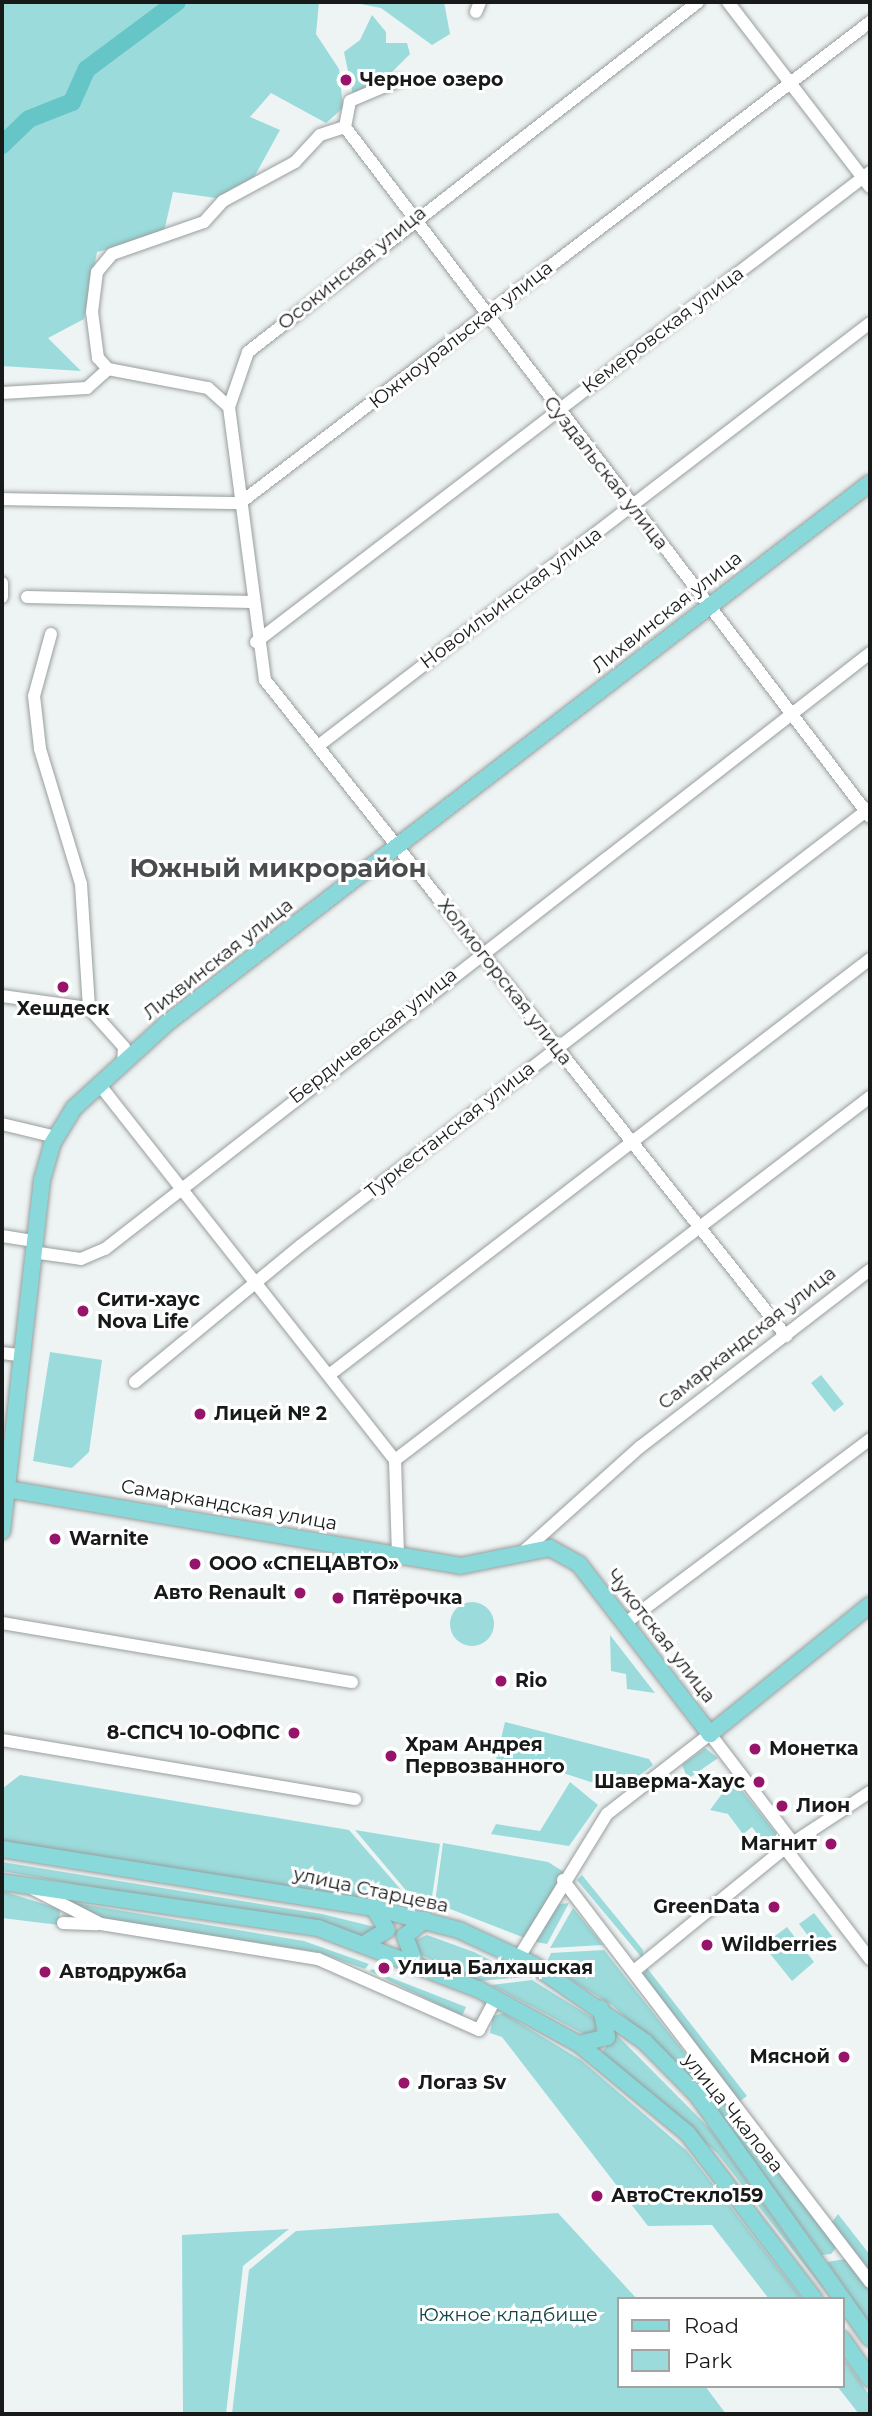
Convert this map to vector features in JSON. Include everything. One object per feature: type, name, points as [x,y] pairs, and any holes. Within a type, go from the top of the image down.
[{"type":"main road","name":"Лихвинская улица","points":[[2,1531],[10,1354],[32,1246],[56,1137],[99,1084],[163,1026],[870,483]]},
{"type":"main road","name":"Самаркандская улица","points":[[5,1488],[448,1564]]},
{"type":"main road","name":"Чукотская улица","points":[[448,1564],[482,1564],[524,1551],[551,1548],[579,1564],[710,1734]]},
{"type":"main road","points":[[710,1734],[870,1605]]},
{"type":"main road","name":"улица Старцева","points":[[2,1849],[374,1908],[425,1920],[519,1957]]},
{"type":"main road","points":[[2,1882],[318,1928],[367,1942],[414,1960],[496,1998],[579,2044],[688,2134],[812,2297]]},
{"type":"main road","points":[[367,1942],[387,1930],[374,1908]]},
{"type":"main road","points":[[414,1960],[405,1937],[425,1920]]},
{"type":"main road","name":"улица Чкалова","points":[[519,1957],[600,2007],[698,2096],[841,2297]]},
{"type":"main road","points":[[579,2044],[607,2038],[600,2007]]},
{"type":"main road","name":"улица Чкалова","points":[[844,2301],[870,2338]]},
{"type":"main road","points":[[844,2342],[870,2379]]},
{"type":"street","name":"Осокинская улица","points":[[229,407],[248,352],[415,218],[698,2]]},
{"type":"street","points":[[728,2],[868,178]]},
{"type":"street","name":"Южноуральская улица","points":[[240,503],[485,319],[870,22]]},
{"type":"street","points":[[229,407],[208,388],[107,369],[98,358],[92,312],[97,272],[112,254],[204,222],[223,201],[295,162],[320,135],[345,127],[350,101],[397,80]]},
{"type":"street","name":"Суздальская улица","points":[[345,127],[415,218],[485,319],[869,812]]},
{"type":"street","name":"Кемеровская улица","points":[[256,642],[868,178]]},
{"type":"street","name":"Новоильинская улица","points":[[318,746],[870,323]]},
{"type":"street","points":[[2,393],[87,388],[107,369]]},
{"type":"street","name":"Холмогорская улица","points":[[229,407],[256,642],[265,680],[786,1336]]},
{"type":"street","points":[[2,499],[240,503]]},
{"type":"street","points":[[2,583],[2,597]]},
{"type":"street","points":[[27,597],[251,602]]},
{"type":"street","points":[[51,634],[34,696],[40,749],[81,884],[89,1008],[124,1047],[123,1064]]},
{"type":"street","name":"Бердичевская улица","points":[[2,1236],[32,1246],[93,1257],[481,951],[870,653]]},
{"type":"street","name":"Туркестанская улица","points":[[135,1382],[556,1047],[869,812]]},
{"type":"street","points":[[329,1375],[870,959]]},
{"type":"street","points":[[2,996],[89,1008]]},
{"type":"street","points":[[99,1084],[395,1460],[398,1556]]},
{"type":"street","points":[[395,1460],[701,1229],[870,1097]]},
{"type":"street","points":[[2,1124],[56,1137]]},
{"type":"street","name":"Самаркандская улица","points":[[524,1551],[640,1447],[870,1270]]},
{"type":"street","points":[[624,1623],[870,1439]]},
{"type":"street","points":[[2,1623],[352,1682]]},
{"type":"street","points":[[519,1957],[563,1880],[619,1801],[710,1734]]},
{"type":"street","name":"Чукотская улица","points":[[710,1734],[870,1959]]},
{"type":"street","points":[[2,1740],[355,1799]]},
{"type":"street","points":[[634,1971],[789,1845],[870,1792]]},
{"type":"street","points":[[563,1880],[870,2282]]},
{"type":"street","points":[[23,1884],[101,1924]]},
{"type":"street","points":[[62,1923],[101,1924],[318,1959],[479,2031],[496,1998]]},
{"type":"green space","points":[[2,2],[319,2],[316,34],[339,69],[343,108],[326,123],[271,93],[250,117],[280,130],[252,181],[216,198],[173,192],[163,236],[97,252],[84,319],[48,338],[81,371],[2,366]]},
{"type":"green space","points":[[350,2],[444,2],[450,34],[432,45],[381,8]]},
{"type":"green space","points":[[372,15],[386,32],[386,43],[407,43],[410,54],[385,79],[353,95],[344,52],[360,40]]},
{"type":"green space","points":[[50,1352],[102,1360],[89,1452],[72,1468],[33,1461]]},
{"type":"green space","points":[[821,1375],[844,1404],[834,1412],[811,1383]]},
{"type":"green space","points":[[472,1602],[487,1609],[494,1624],[487,1639],[472,1646],[457,1639],[450,1624],[457,1609]]},
{"type":"green space","points":[[610,1635],[655,1693],[627,1689],[626,1674],[611,1671]]},
{"type":"green space","points":[[505,1722],[649,1759],[653,1765],[618,1791],[536,1764],[501,1762],[496,1760]]},
{"type":"green space","points":[[705,1748],[718,1758],[688,1779],[682,1765]]},
{"type":"green space","points":[[20,1775],[349,1830],[409,1899],[407,1905],[2,1842],[2,1789]]},
{"type":"green space","points":[[733,1779],[778,1836],[767,1846],[752,1827],[743,1834],[728,1814],[710,1810]]},
{"type":"green space","points":[[570,1782],[598,1805],[569,1846],[491,1834],[496,1824],[540,1831]]},
{"type":"green space","points":[[355,1830],[440,1844],[431,1903],[415,1901]]},
{"type":"green space","points":[[443,1843],[548,1862],[564,1872],[525,1938],[435,1903]]},
{"type":"green space","points":[[2,1862],[322,1914],[379,1928],[372,1938],[2,1871]]},
{"type":"green space","points":[[582,1875],[643,1950],[643,1959],[577,1880]]},
{"type":"green space","points":[[2,1891],[60,1909],[59,1925],[2,1918]]},
{"type":"green space","points":[[69,1902],[304,1941],[369,1964],[365,1969],[317,1952],[103,1919]]},
{"type":"green space","points":[[569,1903],[547,1944],[536,1942],[558,1904]]},
{"type":"green space","points":[[573,1908],[603,1945],[550,1948]]},
{"type":"green space","points":[[814,1913],[835,1940],[820,1951],[799,1924]]},
{"type":"green space","points":[[787,1927],[814,1962],[792,1981],[763,1945]]},
{"type":"green space","points":[[427,1935],[474,1952],[524,1977],[479,1981],[419,1954],[415,1940]]},
{"type":"green space","points":[[604,1950],[837,2247],[831,2254],[822,2255],[698,2084],[613,2006],[546,1964],[551,1953]]},
{"type":"green space","points":[[647,1968],[747,2096],[740,2101],[643,1975]]},
{"type":"green space","points":[[373,1969],[466,2007],[462,2016],[369,1971]]},
{"type":"green space","points":[[532,1980],[598,2021],[593,2039],[491,1985]]},
{"type":"green space","points":[[503,2013],[581,2060],[687,2151],[800,2297],[767,2297],[712,2225],[648,2226],[502,2037],[490,2033],[493,2016]]},
{"type":"green space","points":[[616,2034],[711,2130],[830,2297],[717,2153],[602,2052]]},
{"type":"green space","name":"Южное кладбище","points":[[558,2213],[635,2297],[616,2297],[616,2388],[706,2388],[726,2414],[232,2414],[249,2270],[296,2231]]},
{"type":"green space","points":[[838,2214],[870,2255],[870,2271],[832,2222]]},
{"type":"green space","points":[[289,2229],[243,2266],[226,2414],[183,2414],[182,2235]]},
{"type":"green space","points":[[845,2259],[870,2290],[870,2324],[827,2262]]},
{"type":"green space","points":[[844,2359],[870,2396],[870,2414],[859,2414],[839,2388],[844,2388]]},
{"type":"waterway","points":[[2,145],[29,119],[72,102],[87,69],[177,2]]},
{"type":"place","name":"Черное озеро","points":[[346,80]]},
{"type":"place","name":"Хешдеск","points":[[63,987]]},
{"type":"place","name":"Сити-хаус Nova Life","points":[[83,1311]]},
{"type":"place","name":"Лицей № 2","points":[[200,1414]]},
{"type":"place","name":"Warnite","points":[[55,1539]]},
{"type":"place","name":"ООО «СПЕЦАВТО»","points":[[195,1564]]},
{"type":"place","name":"Авто Renault","points":[[300,1593]]},
{"type":"place","name":"Пятёрочка","points":[[338,1598]]},
{"type":"place","name":"Rio","points":[[501,1681]]},
{"type":"place","name":"8-СПСЧ 10-ОФПС","points":[[294,1733]]},
{"type":"place","name":"Монетка","points":[[755,1749]]},
{"type":"place","name":"Храм Андрея Первозванного","points":[[391,1756]]},
{"type":"place","name":"Шаверма-Хаус","points":[[759,1782]]},
{"type":"place","name":"Лион","points":[[782,1806]]},
{"type":"place","name":"Магнит","points":[[831,1844]]},
{"type":"place","name":"GreenData","points":[[774,1907]]},
{"type":"place","name":"Wildberries","points":[[707,1945]]},
{"type":"place","name":"Улица Балхашская","points":[[384,1968]]},
{"type":"place","name":"Автодружба","points":[[45,1972]]},
{"type":"place","name":"Мясной","points":[[844,2057]]},
{"type":"place","name":"Логаз Sv","points":[[404,2083]]},
{"type":"place","name":"АвтоСтекло159","points":[[597,2196]]},
{"type":"district","name":"Южный микрорайон","points":[[278,869]]}]
